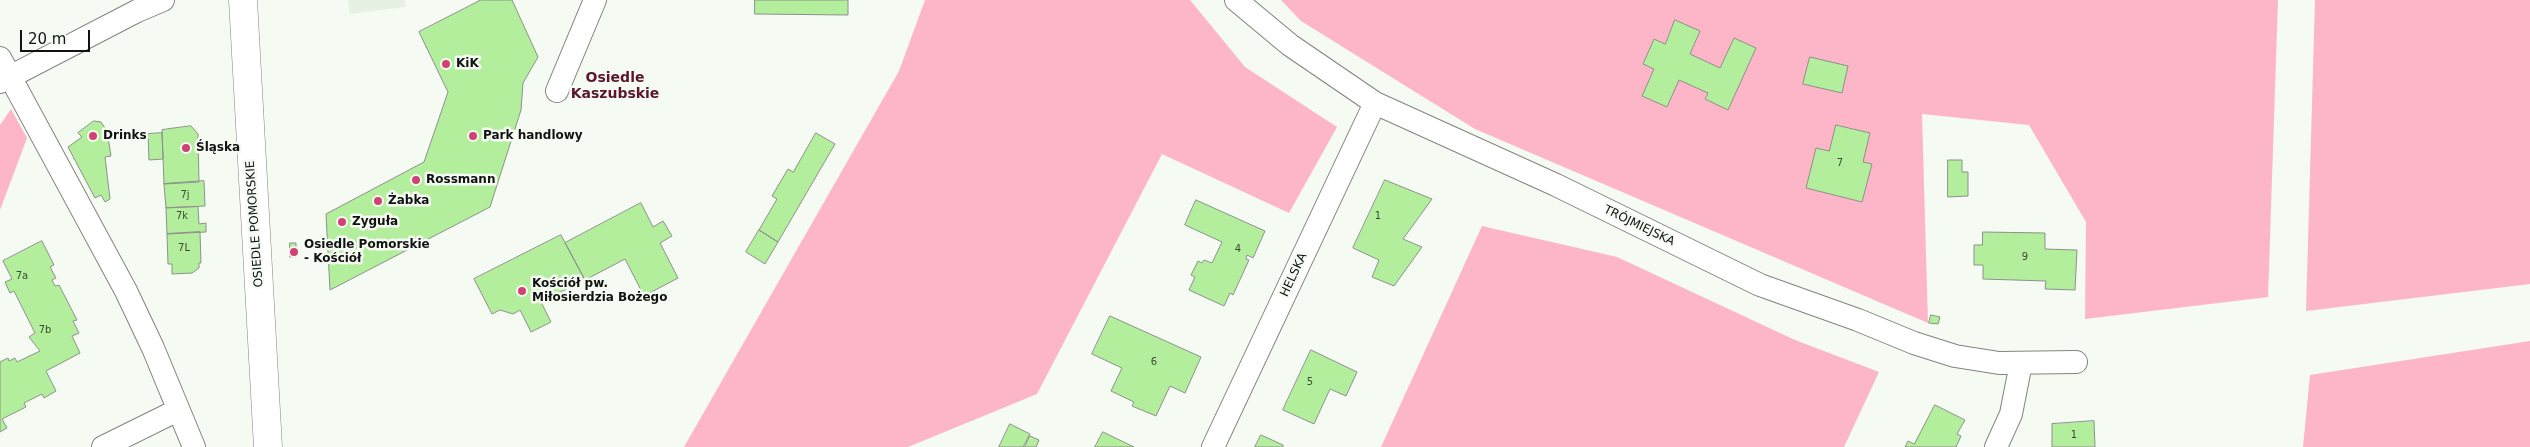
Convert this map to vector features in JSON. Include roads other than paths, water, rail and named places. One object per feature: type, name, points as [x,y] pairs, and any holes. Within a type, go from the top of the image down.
[{"type":"street","points":[[163,0],[3,73],[126,291],[153,348],[194,447]]},
{"type":"street","name":"OSIEDLE POMORSKIE","points":[[242,0],[268,447]]},
{"type":"street","points":[[557,91],[596,0]]},
{"type":"street","name":"TRÓJMIEJSKA","points":[[1236,0],[1290,45],[1375,103],[1556,185],[1760,285],[1858,320],[1914,344],[1955,356],[1999,363],[2076,362]]},
{"type":"street","name":"HELSKA","points":[[1213,447],[1375,103]]},
{"type":"street","points":[[1996,447],[2011,414],[2020,363]]},
{"type":"street","points":[[103,447],[178,410]]},
{"type":"place","name":"KiK","points":[[446,64]]},
{"type":"place","name":"Drinks","points":[[93,136]]},
{"type":"place","name":"Park handlowy","points":[[473,136]]},
{"type":"place","name":"Śląska","points":[[186,148]]},
{"type":"place","name":"Rossmann","points":[[416,180]]},
{"type":"place","name":"Żabka","points":[[378,201]]},
{"type":"place","name":"Zyguła","points":[[342,222]]},
{"type":"place","name":"Osiedle Pomorskie - Kościół","points":[[294,252]]},
{"type":"place","name":"Kościół pw. Miłosierdzia Bożego","points":[[522,291]]},
{"type":"district","name":"Osiedle Kaszubskie","points":[[615,86]]}]
